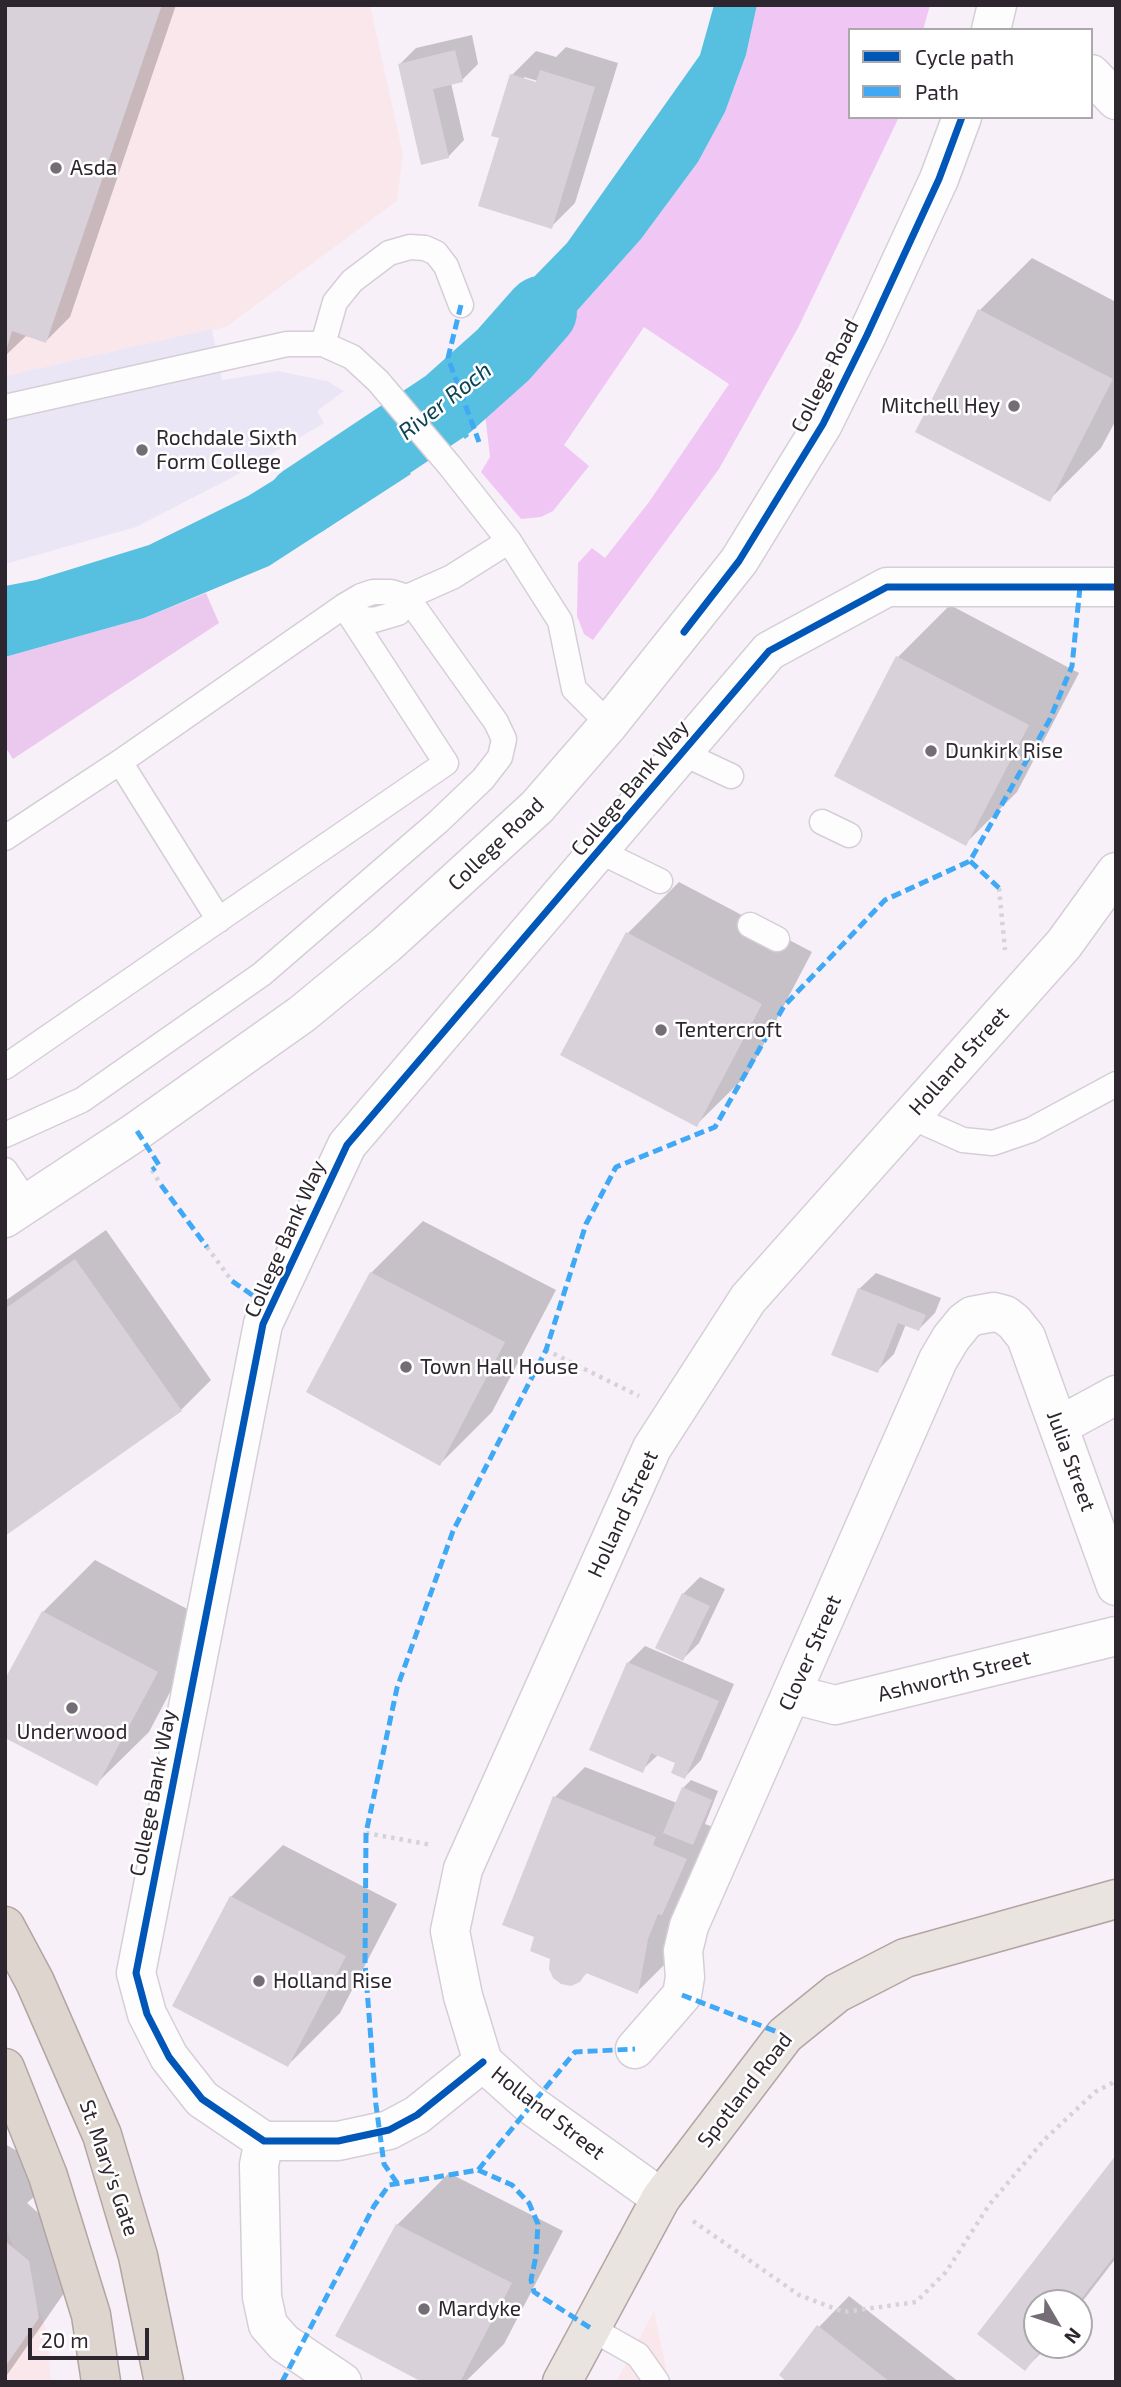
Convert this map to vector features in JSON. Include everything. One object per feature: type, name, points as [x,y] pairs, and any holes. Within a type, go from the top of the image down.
[{"type":"highway","name":"St. Mary's Gate","points":[[5,1926],[35,1982],[102,2135],[138,2256],[164,2382]]},
{"type":"highway","points":[[5,2068],[48,2176],[91,2315],[101,2382]]},
{"type":"main road","name":"Spotland Road","points":[[562,2382],[661,2198],[785,2035],[837,1993],[905,1958],[1116,1899]]},
{"type":"street","points":[[991,28],[997,5]]},
{"type":"street","points":[[1093,76],[1116,100]]},
{"type":"street","name":"College Road","points":[[16,1211],[136,1132],[302,1014],[387,944],[537,807],[608,724],[739,561],[823,424],[934,191],[961,119]]},
{"type":"street","name":"College Bank Way","points":[[264,2141],[202,2099],[169,2057],[147,2014],[136,1973],[263,1325],[347,1145],[769,651],[887,587],[1116,587]]},
{"type":"street","name":"Holland Street","points":[[661,2198],[531,2105],[483,2062],[463,1996],[450,1931],[463,1869],[652,1448],[748,1299],[1063,944],[1116,872]]},
{"type":"street","name":"Clover Street","points":[[635,2049],[682,1995],[685,1977],[683,1951],[689,1926],[938,1360],[951,1338],[972,1315],[995,1312],[1005,1315],[1026,1337]]},
{"type":"street","name":"Julia Street","points":[[1026,1337],[1116,1586]]},
{"type":"street","points":[[1059,1426],[1116,1395]]},
{"type":"street","name":"Ashworth Street","points":[[792,1694],[835,1705],[1116,1636]]},
{"type":"street","points":[[342,2382],[284,2343],[268,2325],[262,2297],[260,2165],[264,2141],[338,2141],[389,2130],[418,2115],[483,2062]]},
{"type":"lane","points":[[323,344],[335,302],[352,281],[389,253],[410,247],[425,248],[436,253],[446,267],[461,304]]},
{"type":"lane","points":[[5,407],[287,344],[323,344],[352,357],[378,381],[509,541],[560,621],[574,689],[608,724]]},
{"type":"lane","points":[[407,597],[452,577],[509,541]]},
{"type":"lane","points":[[5,838],[120,762],[344,606],[373,592],[391,592],[407,597],[496,722],[504,739],[500,757],[483,779],[438,822],[262,974],[82,1100],[5,1135]]},
{"type":"lane","points":[[5,1067],[446,763],[344,606]]},
{"type":"lane","points":[[682,753],[731,776]]},
{"type":"lane","points":[[120,762],[219,920]]},
{"type":"lane","points":[[822,822],[849,835]]},
{"type":"lane","points":[[599,851],[660,881]]},
{"type":"lane","points":[[750,925],[777,939]]},
{"type":"lane","points":[[909,1116],[962,1140],[993,1143],[1031,1130],[1116,1084]]},
{"type":"lane","points":[[5,1170],[16,1211]]},
{"type":"lane","points":[[592,2329],[638,2355],[657,2382]]},
{"type":"path","points":[[999,888],[1010,1003]]},
{"type":"path","points":[[152,1170],[161,1185]]},
{"type":"path","points":[[206,1247],[232,1281]]},
{"type":"path","points":[[546,1350],[674,1414]]},
{"type":"path","points":[[366,1833],[471,1852]]},
{"type":"path","points":[[661,2198],[799,2295],[844,2312],[916,2302],[946,2272],[989,2205],[1045,2139],[1095,2092],[1116,2081]]},
{"type":"shaded area","points":[[5,5],[370,5],[403,154],[397,201],[226,327],[5,376]]},
{"type":"shaded area","points":[[757,5],[930,5],[924,28],[848,28],[848,119],[898,119],[798,328],[719,469],[593,640],[584,634],[577,616],[578,563],[592,548],[605,558],[649,502],[729,384],[644,327],[564,445],[589,466],[553,511],[541,517],[521,519],[481,472],[490,457],[485,414],[641,239],[698,162],[725,112],[746,55]]},
{"type":"shaded area","name":"Rochdale Sixth Form College","points":[[212,329],[222,380],[278,371],[327,381],[344,391],[317,411],[324,423],[233,477],[136,527],[5,564],[5,376]]},
{"type":"shaded area","points":[[206,593],[219,623],[13,759],[5,747],[5,657],[144,618]]},
{"type":"shaded area","points":[[5,2226],[47,2331],[51,2382],[5,2382]]},
{"type":"shaded area","points":[[654,2311],[669,2382],[616,2382]]},
{"type":"water","points":[[714,5],[757,5],[746,55],[725,112],[698,162],[641,239],[485,414],[458,355],[567,243],[700,55]]},
{"type":"water","points":[[440,373],[469,436],[465,439],[421,388]]},
{"type":"water","points":[[366,423],[411,474],[269,566],[144,618],[5,657],[5,586],[36,580],[149,545],[248,496]]},
{"type":"building","name":"Asda","points":[[5,5],[162,5],[46,343],[12,331],[6,351]]},
{"type":"building","points":[[455,50],[463,82],[433,89],[449,158],[421,165],[398,64]]},
{"type":"building","points":[[540,70],[595,87],[552,229],[478,206],[499,138],[491,136],[510,74],[536,82]]},
{"type":"building","name":"Mitchell Hey","points":[[978,309],[1113,379],[1050,502],[915,432]]},
{"type":"building","name":"Dunkirk Rise","points":[[896,656],[1029,725],[966,846],[834,776]]},
{"type":"building","name":"Tentercroft","points":[[626,932],[762,1004],[697,1127],[560,1055]]},
{"type":"building","points":[[75,1259],[182,1411],[5,1536],[5,1309]]},
{"type":"building","name":"Town Hall House","points":[[370,1272],[505,1342],[440,1466],[306,1392]]},
{"type":"building","points":[[858,1288],[926,1315],[919,1331],[898,1323],[878,1373],[831,1355]]},
{"type":"building","points":[[682,1593],[710,1606],[683,1661],[655,1648]]},
{"type":"building","name":"Underwood","points":[[42,1611],[158,1672],[97,1786],[5,1738],[5,1679]]},
{"type":"building","points":[[627,1662],[719,1701],[685,1779],[671,1773],[675,1763],[651,1753],[643,1773],[589,1750]]},
{"type":"building","points":[[682,1787],[712,1800],[693,1845],[663,1833]]},
{"type":"building","points":[[553,1796],[656,1837],[653,1845],[687,1859],[648,1939],[638,1994],[586,1973],[580,1982],[571,1986],[561,1984],[553,1978],[549,1969],[550,1959],[530,1951],[534,1937],[502,1925]]},
{"type":"building","name":"Holland Rise","points":[[230,1896],[346,1956],[288,2067],[172,2006]]},
{"type":"building","points":[[1116,2155],[1116,2254],[1089,2289],[1023,2289],[1023,2359],[1034,2359],[1025,2371],[977,2334]]},
{"type":"building","name":"Mardyke","points":[[396,2224],[512,2283],[460,2382],[422,2382],[335,2336]]},
{"type":"building","points":[[5,2241],[29,2261],[39,2318],[5,2367]]},
{"type":"building","points":[[817,2325],[890,2382],[787,2382],[779,2375]]},
{"type":"waterway","name":"River Roch","points":[[303,501],[447,405],[503,355],[541,312]]},
{"type":"marked path","points":[[461,305],[448,358],[479,442]]},
{"type":"marked path","points":[[397,2183],[384,2164],[376,2105],[365,1963],[366,1833],[397,1688],[453,1531],[546,1350],[586,1224],[616,1167],[715,1127],[784,1006],[885,900],[970,861],[1050,719],[1072,666],[1080,587]]},
{"type":"marked path","points":[[970,861],[999,888]]},
{"type":"marked path","points":[[137,1131],[159,1165],[152,1170]]},
{"type":"marked path","points":[[161,1185],[207,1247]]},
{"type":"marked path","points":[[232,1281],[271,1308]]},
{"type":"marked path","points":[[682,1995],[785,2035]]},
{"type":"marked path","points":[[282,2382],[374,2206],[389,2185],[478,2170],[575,2052],[635,2049]]},
{"type":"marked path","points":[[478,2170],[512,2185],[529,2203],[538,2224],[531,2280],[534,2292],[592,2329]]},
{"type":"cycle path","points":[[684,632],[739,561],[823,424],[939,179],[961,119]]},
{"type":"cycle path","points":[[483,2062],[417,2115],[389,2130],[338,2141],[264,2141],[202,2099],[169,2057],[147,2014],[136,1973],[263,1324],[347,1145],[769,651],[887,587],[1116,587]]},
{"type":"place","name":"Asda","points":[[56,168]]},
{"type":"place","name":"Mitchell Hey","points":[[1014,406]]},
{"type":"place","name":"Rochdale Sixth Form College","points":[[142,450]]},
{"type":"place","name":"Dunkirk Rise","points":[[931,751]]},
{"type":"place","name":"Tentercroft","points":[[661,1030]]},
{"type":"place","name":"Town Hall House","points":[[406,1367]]},
{"type":"place","name":"Underwood","points":[[72,1708]]},
{"type":"place","name":"Holland Rise","points":[[259,1981]]},
{"type":"place","name":"Mardyke","points":[[424,2309]]}]
